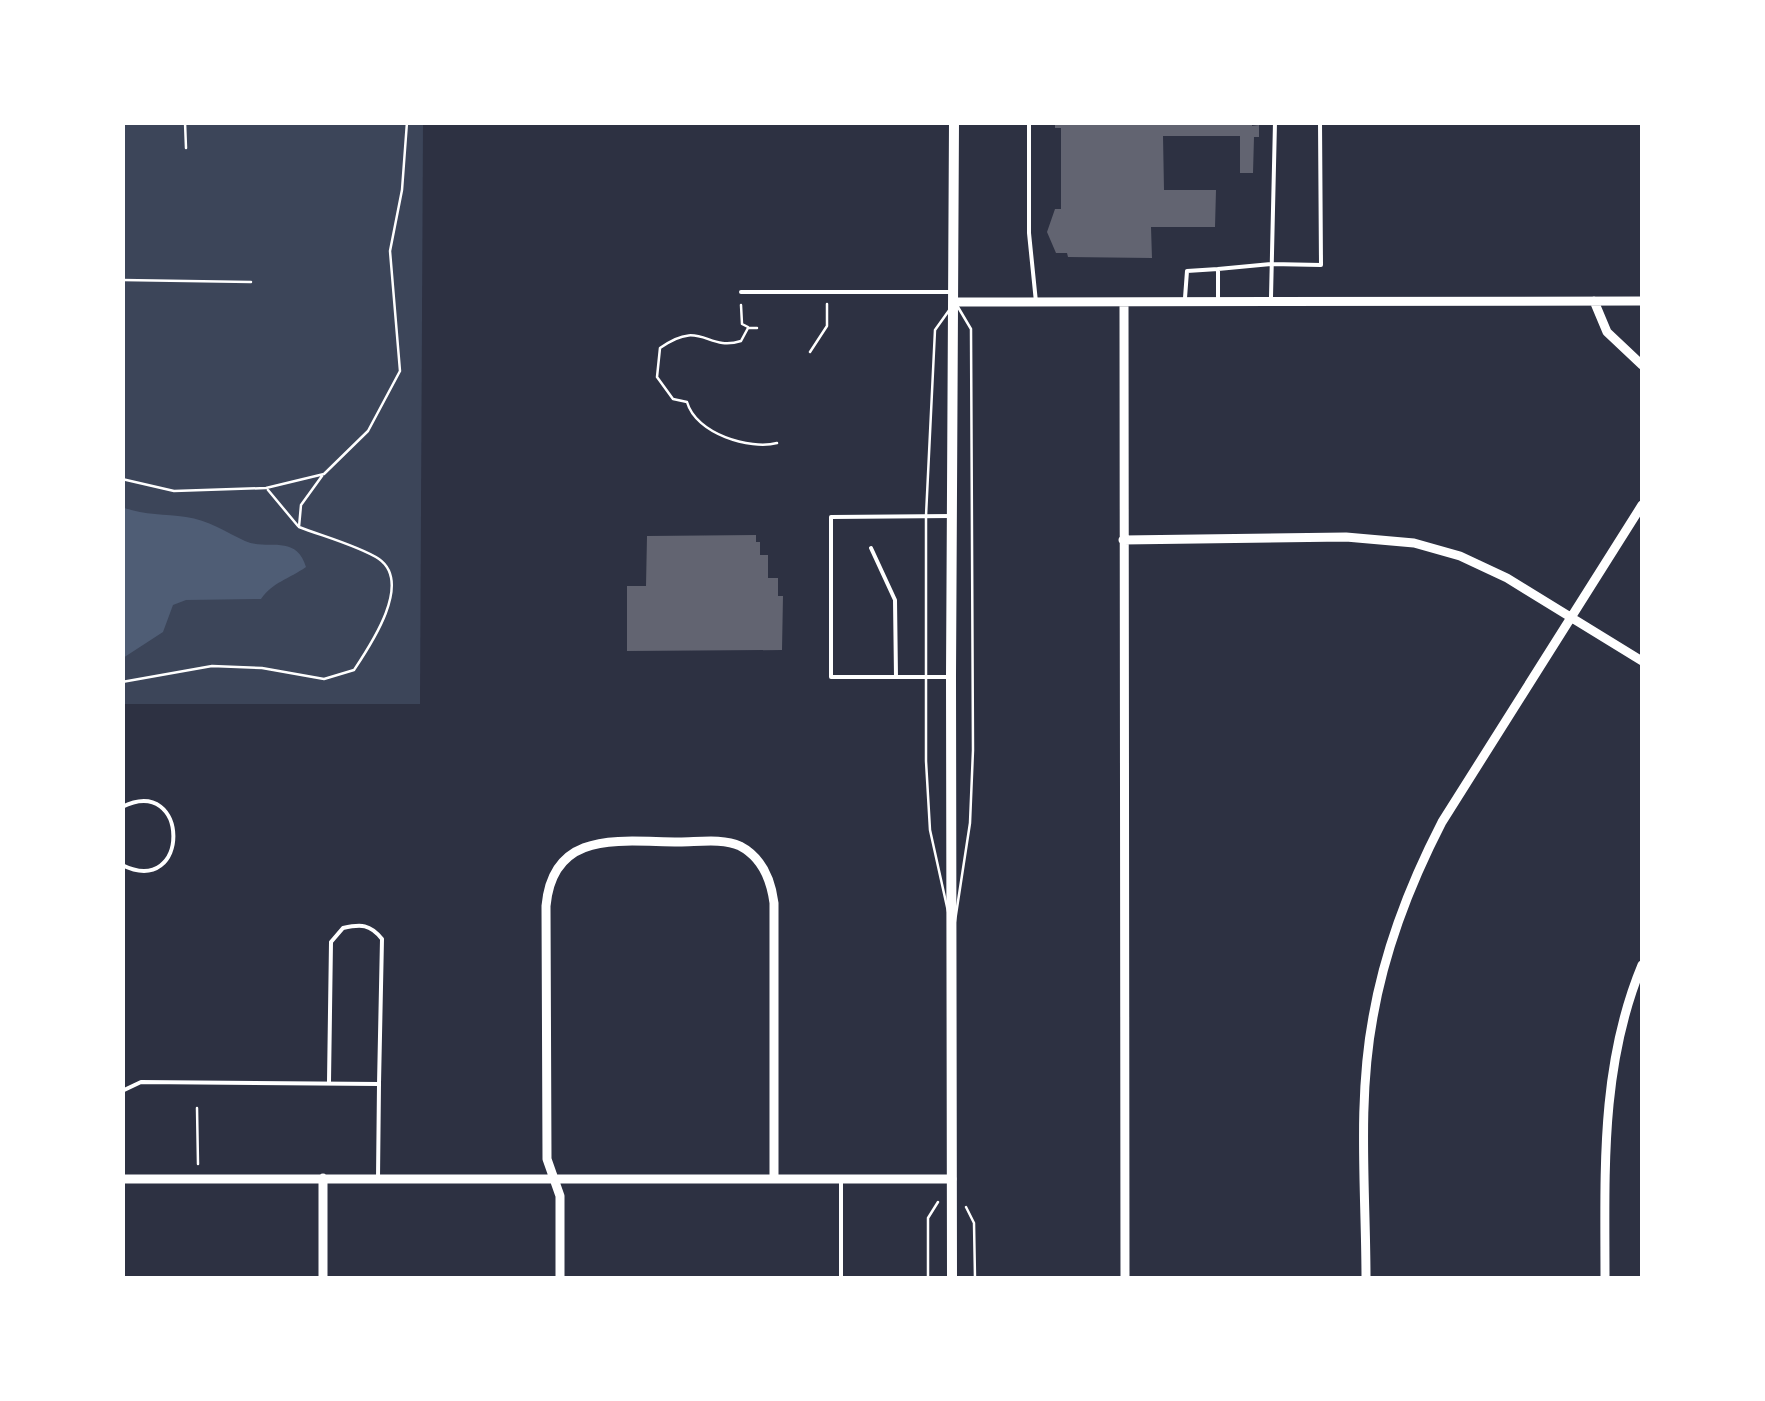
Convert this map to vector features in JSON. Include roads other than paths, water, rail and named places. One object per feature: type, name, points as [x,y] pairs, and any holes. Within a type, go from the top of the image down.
[{"type":"street","points":[[952,1278],[950,677],[954,122]]},
{"type":"street","points":[[955,298],[1036,302],[1642,301]]},
{"type":"street","points":[[1594,301],[1608,332],[1642,365]]},
{"type":"street","points":[[1124,302],[1124,1278]]},
{"type":"street","points":[[1366,1278],[1367,1065],[1372,1020],[1394,933],[1417,871],[1442,822],[1642,504]]},
{"type":"street","points":[[1123,540],[1346,537],[1414,543],[1482,565],[1573,616],[1642,661]]},
{"type":"street","points":[[560,1278],[560,1196],[546,1158],[546,906],[551,880],[562,861],[578,849],[608,842],[730,842],[752,854],[771,883],[774,1178]]},
{"type":"street","points":[[1605,1278],[1609,1089],[1624,1016],[1642,966]]},
{"type":"street","points":[[122,1178],[952,1179]]},
{"type":"street","points":[[323,1178],[324,1278]]},
{"type":"lane","points":[[1029,122],[1030,233],[1036,302]]},
{"type":"lane","points":[[1271,302],[1276,122]]},
{"type":"lane","points":[[1185,302],[1188,270],[1271,264],[1321,266],[1320,122]]},
{"type":"lane","points":[[1218,270],[1218,302]]},
{"type":"lane","points":[[741,292],[955,298]]},
{"type":"lane","points":[[950,677],[831,677],[831,517],[953,516]]},
{"type":"lane","points":[[870,548],[895,600],[896,677]]},
{"type":"lane","points":[[122,806],[140,801],[154,804],[166,811],[176,836],[166,860],[154,868],[141,871],[122,865]]},
{"type":"lane","points":[[329,1082],[331,942],[342,928],[363,925],[373,928],[382,939],[378,1178]]},
{"type":"lane","points":[[122,1091],[141,1082],[379,1084]]},
{"type":"lane","points":[[841,1178],[841,1278]]}]
